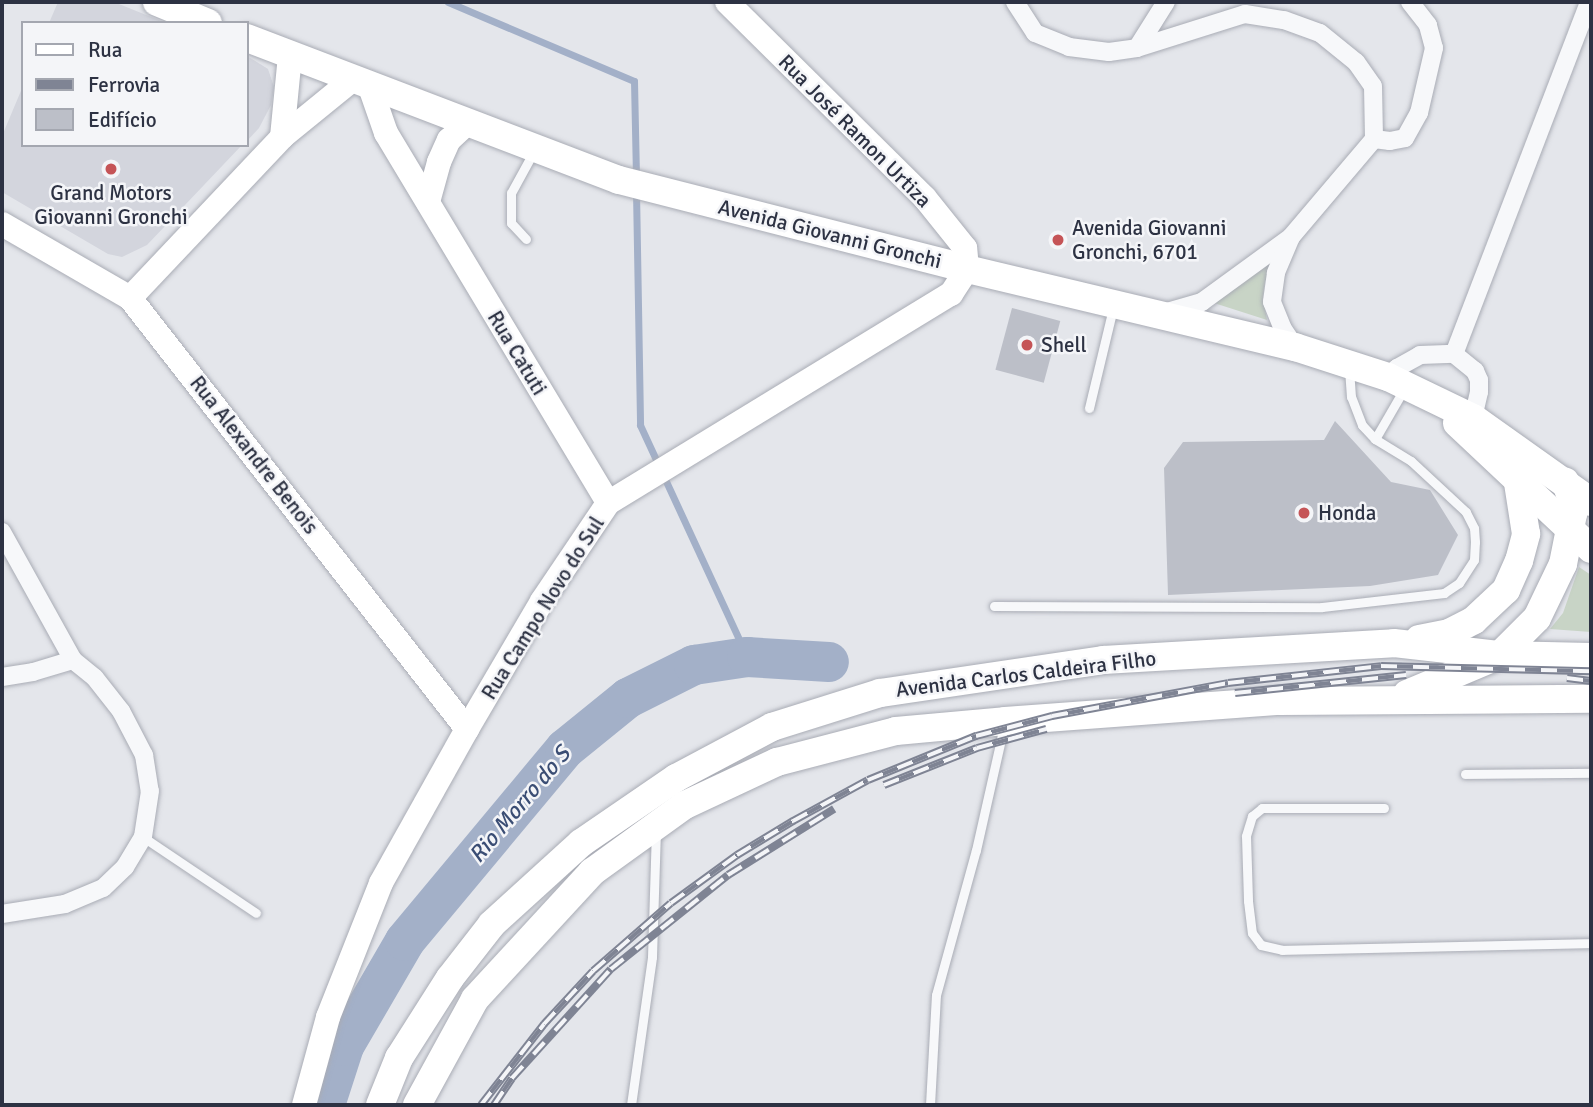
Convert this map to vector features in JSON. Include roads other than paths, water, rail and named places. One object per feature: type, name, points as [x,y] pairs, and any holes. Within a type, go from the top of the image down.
[{"type":"main road","points":[[157,2],[203,21]]},
{"type":"main road","name":"Avenida Giovanni Gronchi","points":[[248,38],[620,180],[967,269],[1294,347],[1349,364],[1406,385],[1473,418],[1591,502]]},
{"type":"main road","name":"Avenida Giovanni Gronchi","points":[[1406,385],[1591,549]]},
{"type":"main road","points":[[1399,698],[1500,654],[1537,618],[1563,564],[1570,531],[1573,502],[1565,481]]},
{"type":"main road","points":[[1394,643],[1449,633],[1474,620],[1506,590],[1519,561],[1525,534],[1518,483]]},
{"type":"main road","name":"Avenida Carlos Caldeira Filho","points":[[380,1105],[399,1058],[450,978],[492,924],[581,843],[676,778],[772,727],[880,693],[1103,660],[1394,643],[1500,654],[1591,657]]},
{"type":"main road","name":"Avenida Carlos Caldeira Filho","points":[[417,1105],[475,999],[592,872],[685,805],[777,762],[896,731],[1005,721],[1279,702],[1399,698],[1591,699]]},
{"type":"street","name":"Rua José Ramon Urtiza","points":[[727,2],[924,197],[965,248],[967,269]]},
{"type":"street","points":[[1015,2],[1035,33],[1069,47],[1109,52],[1136,48],[1245,14],[1284,20],[1320,33],[1356,62],[1373,86],[1374,139],[1291,237],[1202,302],[1159,313]]},
{"type":"street","points":[[1136,48],[1166,2]]},
{"type":"street","points":[[1374,139],[1390,141],[1405,138],[1414,126],[1425,92],[1434,48],[1428,25],[1410,2]]},
{"type":"street","points":[[1454,354],[1589,2]]},
{"type":"street","points":[[282,136],[290,56]]},
{"type":"street","points":[[130,298],[282,136],[361,83]]},
{"type":"street","name":"Rua Catuti","points":[[361,83],[386,133],[608,503]]},
{"type":"street","points":[[428,202],[439,162],[449,140],[467,124]]},
{"type":"street","name":"Rua Alexandre Benois","points":[[2,224],[130,298],[467,729]]},
{"type":"street","points":[[1291,237],[1276,273],[1272,302],[1294,347]]},
{"type":"street","name":"Rua Campo Novo do Sul","points":[[304,1105],[328,1017],[381,883],[542,601],[608,503],[951,293],[967,269]]},
{"type":"street","points":[[1406,385],[1397,368],[1420,355],[1454,354],[1475,371],[1479,380],[1473,418]]},
{"type":"street","points":[[2,532],[73,660],[95,678],[121,711],[144,755],[150,791],[143,837],[125,867],[103,888],[65,904],[2,914]]},
{"type":"street","points":[[2,677],[33,672],[73,660]]},
{"type":"lane","points":[[526,239],[511,223],[511,193],[536,149]]},
{"type":"lane","points":[[1089,408],[1114,303]]},
{"type":"lane","points":[[993,606],[1322,607],[1444,593],[1460,583],[1474,560],[1474,528],[1466,512],[1447,491],[1411,461],[1375,439],[1362,425],[1351,397],[1349,364]]},
{"type":"lane","points":[[1375,439],[1406,385]]},
{"type":"lane","points":[[930,1105],[936,995],[976,850],[1005,721]]},
{"type":"lane","points":[[1465,774],[1591,773]]},
{"type":"lane","points":[[1384,808],[1262,808],[1252,816],[1246,836],[1248,901],[1252,933],[1261,945],[1282,950],[1591,943]]},
{"type":"lane","points":[[631,1105],[652,957],[656,828]]},
{"type":"lane","points":[[143,837],[256,914]]},
{"type":"waterway","points":[[448,2],[634,81],[636,179]]},
{"type":"waterway","points":[[636,191],[640,425],[747,657]]},
{"type":"waterway","name":"Rio Morro do S","points":[[325,1105],[344,1046],[405,941],[565,749],[628,698],[694,665],[747,657],[829,662]]},
{"type":"railway","points":[[481,1105],[544,1024],[593,971],[671,903],[737,855],[793,821],[868,780],[976,736],[1052,716],[1228,683],[1381,666],[1591,671]]},
{"type":"railway","points":[[1235,693],[1406,675]]},
{"type":"railway","points":[[1567,678],[1591,681]]},
{"type":"railway","points":[[884,785],[977,748],[1046,729]]},
{"type":"railway","points":[[494,1105],[512,1078],[611,969],[728,875],[834,809]]},
{"type":"place","name":"Grand Motors Giovanni Gronchi","points":[[111,169]]},
{"type":"place","name":"Avenida Giovanni Gronchi, 6701","points":[[1058,240]]},
{"type":"place","name":"Shell","points":[[1027,345]]},
{"type":"place","name":"Honda","points":[[1304,513]]}]
